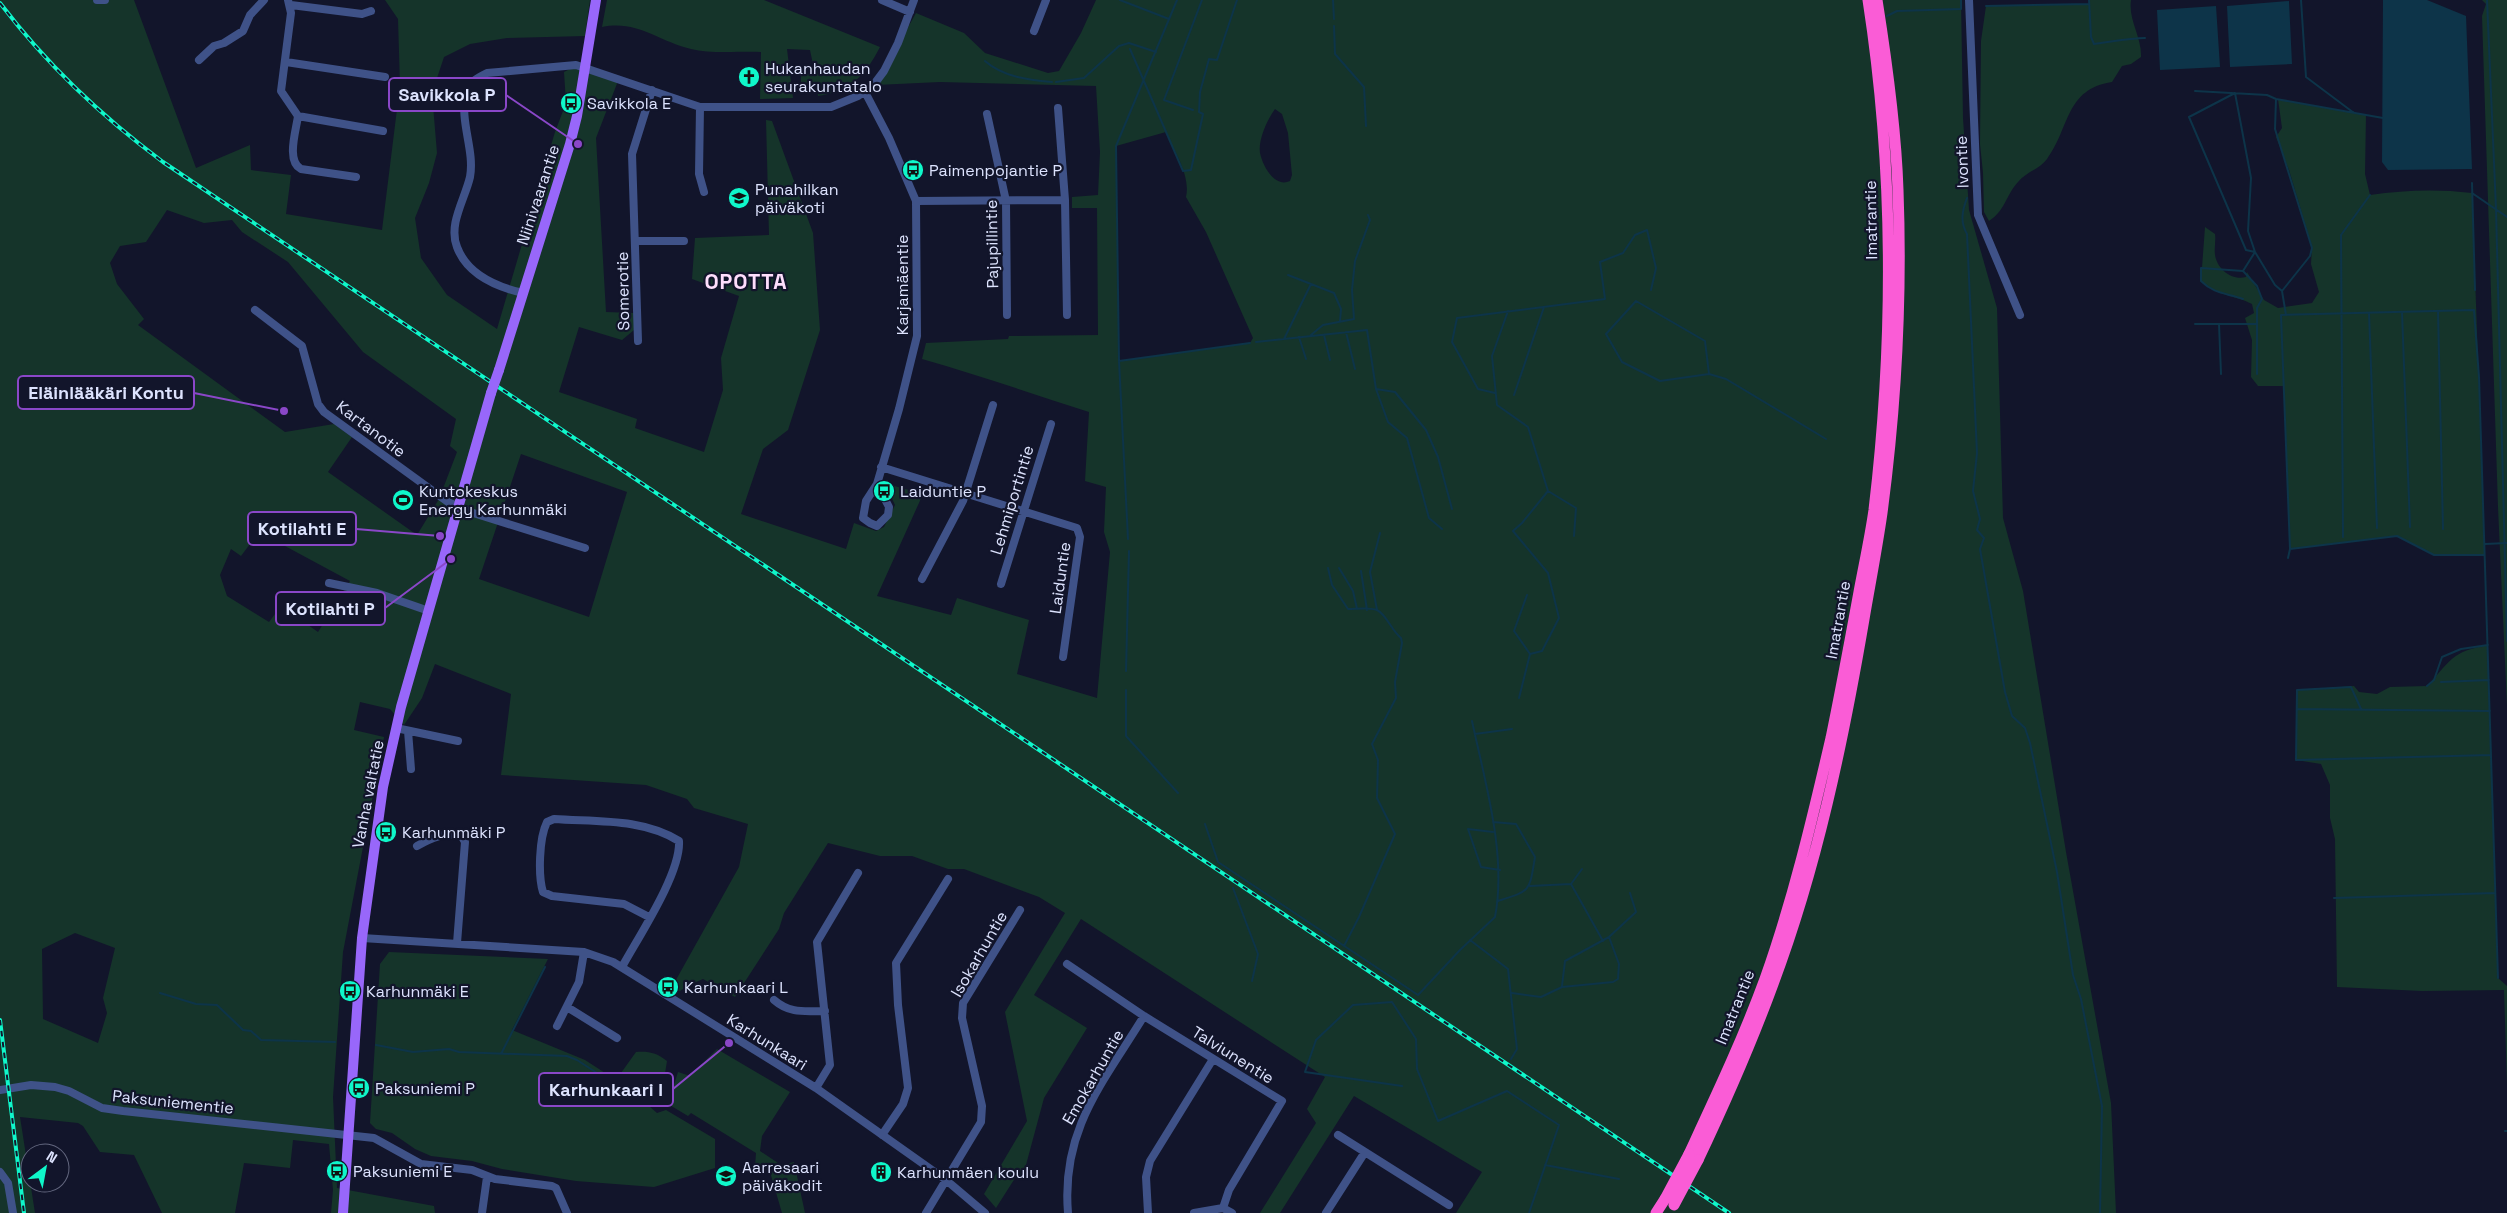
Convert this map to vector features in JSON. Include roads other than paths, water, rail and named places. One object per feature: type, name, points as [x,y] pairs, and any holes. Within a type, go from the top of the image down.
[{"type":"highway","name":"Imatrantie","points":[[1693,1157],[1764,980],[1798,878],[1841,693],[1874,512],[1884,399],[1888,293],[1887,189],[1880,92],[1868,0]]},
{"type":"highway","name":"Imatrantie","points":[[1656,1213],[1669,1205],[1693,1157],[1730,1092],[1774,984],[1820,833],[1851,695],[1882,514],[1894,400],[1898,190],[1889,87],[1877,0]]},
{"type":"main road","name":"Niinivaarantie","points":[[499,370],[570,144],[577,116],[596,0]]},
{"type":"main road","name":"Vanha valtatie","points":[[343,1213],[362,938],[373,843],[396,728],[499,370]]},
{"type":"street","points":[[97,0],[105,0]]},
{"type":"street","points":[[199,60],[214,46],[224,43],[243,31],[250,15],[264,0]]},
{"type":"street","points":[[882,0],[910,12]]},
{"type":"street","points":[[523,293],[496,284],[480,276],[462,260],[456,246],[454,236],[470,176],[465,110],[466,95],[470,85],[487,73],[569,65],[585,66],[700,107],[832,107],[865,92],[884,71],[914,0]]},
{"type":"street","points":[[1034,30],[1046,0]]},
{"type":"street","name":"Ivontie","points":[[1969,0],[1978,215],[2020,315]]},
{"type":"street","points":[[356,177],[301,169],[296,166],[292,159],[298,116],[281,91],[286,62],[290,3],[362,14],[371,11]]},
{"type":"street","points":[[286,62],[385,77]]},
{"type":"street","name":"Somerotie","points":[[638,341],[632,154],[652,90]]},
{"type":"street","name":"Karjamäentie","points":[[865,92],[890,138],[916,201],[916,346],[876,484],[866,501],[863,518],[870,524],[877,526],[888,516],[889,507],[876,484]]},
{"type":"street","points":[[700,107],[699,174],[704,192]]},
{"type":"street","points":[[1058,108],[1066,200],[1067,315]]},
{"type":"street","name":"Pajupillintie","points":[[987,114],[1006,200],[1007,316]]},
{"type":"street","points":[[298,116],[383,131]]},
{"type":"street","points":[[916,201],[1066,200]]},
{"type":"street","name":"Somerotie","points":[[636,241],[684,241]]},
{"type":"street","name":"Kartanotie","points":[[255,310],[302,346],[318,404],[324,412],[430,490],[459,507],[585,548]]},
{"type":"street","points":[[922,579],[966,493],[993,405]]},
{"type":"street","name":"Lehmiportintie","points":[[1000,584],[1050,424]]},
{"type":"street","name":"Laiduntie","points":[[881,467],[1077,528],[1080,537],[1063,657]]},
{"type":"street","points":[[328,583],[377,593],[429,611]]},
{"type":"street","points":[[396,728],[458,741]]},
{"type":"street","points":[[408,731],[411,769]]},
{"type":"street","points":[[622,967],[649,918],[674,871],[680,849],[679,841],[666,833],[631,824],[554,820],[547,822],[544,828],[541,855],[540,883],[543,892],[552,896],[624,904],[649,918]]},
{"type":"street","points":[[417,846],[430,838],[451,833],[461,835],[465,842],[457,943]]},
{"type":"street","points":[[816,1088],[830,1065],[817,942],[858,873]]},
{"type":"street","points":[[882,1135],[902,1104],[908,1088],[898,1005],[896,963],[948,880]]},
{"type":"street","name":"Isokarhuntie","points":[[926,1213],[981,1122],[982,1106],[962,1018],[963,1003],[1020,910]]},
{"type":"street","name":"Karhunkaari","points":[[362,938],[584,952],[622,967],[816,1088],[946,1180],[985,1213]]},
{"type":"street","points":[[556,1026],[582,974],[584,952]]},
{"type":"street","name":"Talviunentie","points":[[1066,964],[1144,1016],[1282,1101],[1229,1190],[1223,1208]]},
{"type":"street","points":[[774,1000],[783,1008],[794,1012],[825,1011]]},
{"type":"street","points":[[567,1007],[618,1038]]},
{"type":"street","name":"Emokarhuntie","points":[[1068,1213],[1067,1188],[1069,1165],[1073,1142],[1081,1120],[1144,1016]]},
{"type":"street","points":[[1148,1213],[1146,1177],[1150,1162],[1213,1059]]},
{"type":"street","name":"Paksuniementie","points":[[0,1090],[31,1085],[54,1087],[69,1091],[102,1108],[123,1112],[374,1138],[421,1164],[472,1170],[487,1177],[552,1186],[556,1188],[567,1213]]},
{"type":"street","points":[[1338,1135],[1449,1205]]},
{"type":"street","points":[[1326,1213],[1365,1152]]},
{"type":"street","points":[[0,1172],[8,1183],[13,1213]]},
{"type":"street","points":[[482,1213],[487,1177]]},
{"type":"street","points":[[1194,1213],[1223,1208],[1232,1213]]},
{"type":"water","points":[[2383,0],[2427,0],[2466,16],[2472,169],[2388,170],[2382,162]]},
{"type":"water","points":[[2289,1],[2292,64],[2230,67],[2227,6]]},
{"type":"water","points":[[2216,6],[2220,67],[2160,70],[2157,10]]},
{"type":"waterway","points":[[1120,0],[1169,19]]},
{"type":"waterway","points":[[1128,539],[1119,361],[1116,146],[1177,0]]},
{"type":"waterway","points":[[1193,110],[1164,100],[1202,0]]},
{"type":"waterway","points":[[1199,112],[1200,92],[1209,59],[1217,60],[1237,0]]},
{"type":"waterway","points":[[1333,0],[1334,19]]},
{"type":"waterway","points":[[1887,16],[1897,11],[1961,9],[1961,0]]},
{"type":"waterway","points":[[2089,0],[2091,37],[2094,44],[2145,38]]},
{"type":"waterway","points":[[2301,0],[2306,77],[2354,113]]},
{"type":"waterway","points":[[2487,0],[2496,209],[2507,641]]},
{"type":"waterway","points":[[1986,6],[2089,4]]},
{"type":"waterway","points":[[1334,26],[1335,54],[1364,87],[1366,126]]},
{"type":"waterway","points":[[1056,82],[1084,78],[1119,46],[1129,43],[1156,52]]},
{"type":"waterway","points":[[1130,49],[1183,171],[1191,170],[1203,114],[1199,112]]},
{"type":"waterway","points":[[985,61],[1008,74],[1025,79],[1052,82]]},
{"type":"waterway","points":[[2195,91],[2267,95],[2276,99],[2383,118]]},
{"type":"waterway","points":[[2235,93],[2251,178],[2248,231],[2255,252],[2275,285],[2282,291],[2286,315]]},
{"type":"waterway","points":[[2235,93],[2189,117],[2246,250],[2255,252]]},
{"type":"waterway","points":[[2276,99],[2275,129],[2312,248],[2310,256],[2282,291]]},
{"type":"waterway","points":[[2472,183],[2475,290]]},
{"type":"waterway","points":[[2472,193],[2507,217]]},
{"type":"waterway","points":[[2343,537],[2341,235],[2370,195]]},
{"type":"waterway","points":[[1967,198],[1963,212],[1963,221],[1967,234],[1977,453],[1973,491],[1980,519],[1977,530],[1984,538],[1980,549],[2005,692],[2012,716],[2025,728],[2030,743],[2057,872],[2073,975],[2081,999],[2102,1106],[2100,1213]]},
{"type":"waterway","points":[[1311,335],[1323,325],[1354,319],[1352,290],[1355,261],[1370,220],[1368,215]]},
{"type":"waterway","points":[[1495,393],[1478,389],[1452,342],[1457,318],[1605,299],[1600,262],[1623,253],[1635,235],[1647,230],[1656,268],[1651,290]]},
{"type":"waterway","points":[[2243,271],[2255,252]]},
{"type":"waterway","points":[[2243,299],[2216,291],[2206,285],[2201,281],[2201,268],[2243,271],[2257,286],[2262,299],[2257,308],[2257,374]]},
{"type":"waterway","points":[[1288,275],[1334,293],[1341,309],[1340,321]]},
{"type":"waterway","points":[[1284,339],[1311,284]]},
{"type":"waterway","points":[[1636,301],[1705,341],[1709,374],[1660,381],[1622,362],[1606,334],[1636,301]]},
{"type":"waterway","points":[[1514,395],[1544,307]]},
{"type":"waterway","points":[[2288,558],[2290,549],[2281,315],[2474,310],[2479,377],[2498,978]]},
{"type":"waterway","points":[[1508,311],[1492,356],[1497,405],[1528,427],[1548,491],[1576,508],[1574,536]]},
{"type":"waterway","points":[[2438,311],[2443,529]]},
{"type":"waterway","points":[[2402,312],[2410,527]]},
{"type":"waterway","points":[[2369,313],[2377,528]]},
{"type":"waterway","points":[[2195,324],[2256,324]]},
{"type":"waterway","points":[[2219,324],[2221,374]]},
{"type":"waterway","points":[[1256,342],[1367,330],[1376,389],[1388,422],[1407,438],[1429,518],[1442,529]]},
{"type":"waterway","points":[[1346,332],[1355,369]]},
{"type":"waterway","points":[[1324,335],[1330,360]]},
{"type":"waterway","points":[[1299,337],[1306,359]]},
{"type":"waterway","points":[[1119,361],[1250,343]]},
{"type":"waterway","points":[[1709,374],[1726,379],[1826,439]]},
{"type":"waterway","points":[[1376,389],[1395,392],[1426,430],[1438,457],[1452,509]]},
{"type":"waterway","points":[[1530,654],[1542,651],[1559,618],[1548,573],[1513,531],[1522,523],[1548,491]]},
{"type":"waterway","points":[[1377,610],[1370,572],[1380,533]]},
{"type":"waterway","points":[[2290,549],[2397,536],[2434,555],[2484,555]]},
{"type":"waterway","points":[[2485,544],[2507,543]]},
{"type":"waterway","points":[[1126,671],[1129,551]]},
{"type":"waterway","points":[[1328,568],[1332,585],[1348,609],[1366,608],[1377,610],[1401,638],[1402,643],[1395,682],[1396,698],[1372,744],[1378,760],[1377,798],[1395,834],[1359,917],[1344,946]]},
{"type":"waterway","points":[[1339,568],[1353,591],[1357,609]]},
{"type":"waterway","points":[[1361,571],[1367,610]]},
{"type":"waterway","points":[[1519,698],[1530,654],[1514,631],[1527,595]]},
{"type":"waterway","points":[[2427,686],[2434,680],[2442,657],[2461,649],[2488,645]]},
{"type":"waterway","points":[[2441,682],[2489,680]]},
{"type":"waterway","points":[[2361,709],[2351,687],[2297,690],[2296,760],[2491,755]]},
{"type":"waterway","points":[[1126,690],[1126,736],[1178,793]]},
{"type":"waterway","points":[[2297,709],[2490,711]]},
{"type":"waterway","points":[[1205,824],[1218,862],[1418,995],[1460,950],[1495,917],[1498,893],[1496,844],[1488,793],[1472,721]]},
{"type":"waterway","points":[[1475,734],[1512,729]]},
{"type":"waterway","points":[[1493,822],[1516,824],[1535,857],[1530,883],[1527,888],[1498,901]]},
{"type":"waterway","points":[[1493,832],[1468,829],[1481,867],[1500,870]]},
{"type":"waterway","points":[[1571,884],[1582,869]]},
{"type":"waterway","points":[[1571,884],[1603,941]]},
{"type":"waterway","points":[[1530,886],[1571,884]]},
{"type":"waterway","points":[[1233,888],[1258,954],[1252,981]]},
{"type":"waterway","points":[[1562,986],[1565,961],[1609,937],[1636,912],[1630,893]]},
{"type":"waterway","points":[[2334,898],[2495,893]]},
{"type":"waterway","points":[[1512,993],[1541,997],[1562,987],[1613,982],[1618,979],[1619,964],[1609,937]]},
{"type":"waterway","points":[[1470,940],[1508,969],[1517,1049],[1511,1059]]},
{"type":"waterway","points":[[501,1054],[545,967]]},
{"type":"waterway","points":[[160,993],[196,1004],[217,1005],[243,1030],[251,1031],[261,1040],[335,1042]]},
{"type":"waterway","points":[[1402,1086],[1305,1072],[1316,1040],[1353,1005],[1392,1002],[1416,1039],[1417,1069],[1438,1121],[1507,1091],[1559,1125],[1529,1213]]},
{"type":"waterway","points":[[376,1045],[413,1052],[449,1049],[459,1052],[567,1056],[577,1060],[640,1101],[652,1102]]},
{"type":"waterway","points":[[1545,1165],[1619,1179]]},
{"type":"railway","points":[[0,3],[37,48],[76,88],[140,145],[163,162],[1729,1213]]},
{"type":"railway","points":[[0,1020],[24,1213]]},
{"type":"place","name":"Hukanhaudan seurakuntatalo","points":[[749,77]]},
{"type":"place","name":"Savikkola E","points":[[571,103]]},
{"type":"place","name":"Savikkola P","points":[[578,144]]},
{"type":"place","name":"Paimenpojantie P","points":[[913,170]]},
{"type":"place","name":"Punahilkan päiväkoti","points":[[739,198]]},
{"type":"place","name":"Eläinlääkäri Kontu","points":[[284,411]]},
{"type":"place","name":"Laiduntie P","points":[[884,491]]},
{"type":"place","name":"Kuntokeskus Energy Karhunmäki","points":[[403,500]]},
{"type":"place","name":"Kotilahti E","points":[[440,536]]},
{"type":"place","name":"Kotilahti P","points":[[451,559]]},
{"type":"place","name":"Karhunmäki P","points":[[386,832]]},
{"type":"place","name":"Karhunkaari L","points":[[668,987]]},
{"type":"place","name":"Karhunmäki E","points":[[350,991]]},
{"type":"place","name":"Karhunkaari I","points":[[729,1043]]},
{"type":"place","name":"Paksuniemi P","points":[[359,1088]]},
{"type":"place","name":"Paksuniemi E","points":[[337,1171]]},
{"type":"place","name":"Karhunmäen koulu","points":[[881,1172]]},
{"type":"place","name":"Aarresaari päiväkodit","points":[[726,1176]]},
{"type":"district","name":"OPOTTA","points":[[746,281]]}]
